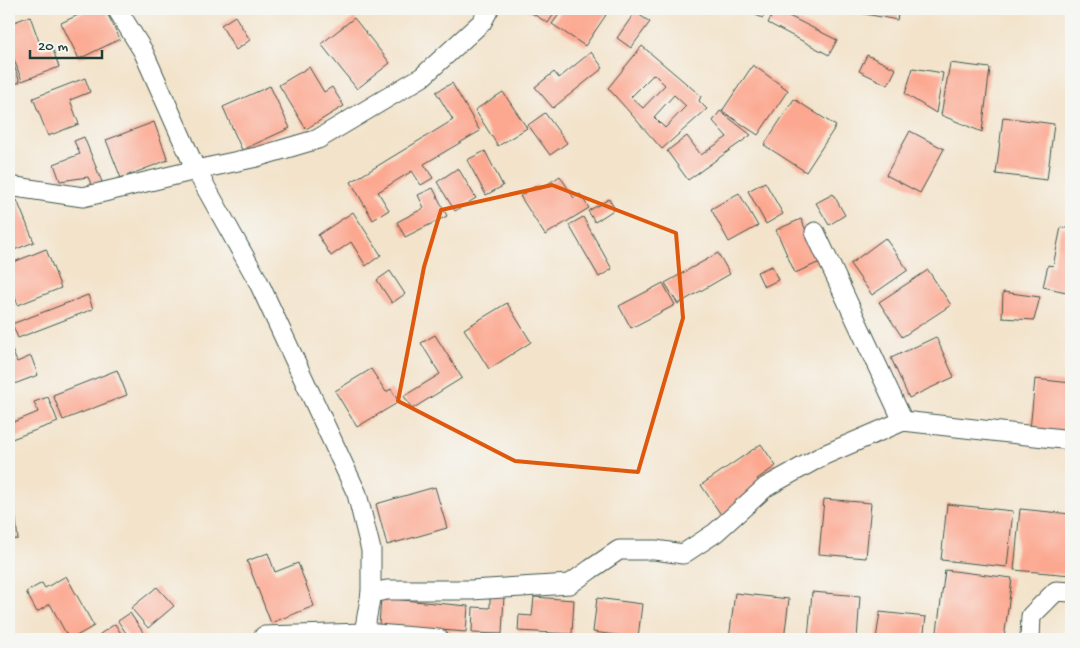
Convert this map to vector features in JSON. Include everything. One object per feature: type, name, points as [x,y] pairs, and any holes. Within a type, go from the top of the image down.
[{"type":"street","points":[[117,9],[143,51],[196,170],[258,281],[357,494],[371,550],[371,593],[364,633]]},
{"type":"street","points":[[9,186],[83,197],[257,157],[318,139],[422,77],[482,22],[489,9]]},
{"type":"street","points":[[815,232],[903,422]]},
{"type":"street","points":[[371,593],[387,590],[471,590],[570,584],[619,550],[654,550],[683,554],[714,533],[766,487],[824,455],[903,422],[1071,440]]},
{"type":"street","points":[[1030,639],[1031,616],[1056,591],[1071,592]]},
{"type":"street","points":[[264,636],[364,633],[439,639]]},
{"type":"highlighted area","points":[[552,185],[676,233],[683,318],[638,472],[515,461],[398,401],[424,267],[441,210]]},
{"type":"building","points":[[91,9],[105,9],[120,39],[79,59],[61,23]]},
{"type":"building","points":[[525,9],[557,9],[548,23]]},
{"type":"building","points":[[563,9],[597,9],[606,15],[585,46],[552,24]]},
{"type":"building","points":[[740,9],[766,9],[763,18]]},
{"type":"building","points":[[775,9],[837,40],[829,55],[768,23]]},
{"type":"building","points":[[856,9],[899,9],[897,20],[855,12]]},
{"type":"building","points":[[635,12],[650,22],[631,48],[617,38]]},
{"type":"building","points":[[30,16],[42,50],[52,47],[59,67],[22,81],[9,46],[9,24]]},
{"type":"building","points":[[235,16],[250,40],[236,50],[221,25]]},
{"type":"building","points":[[354,18],[390,63],[357,89],[321,44]]},
{"type":"building","points":[[642,46],[701,96],[699,101],[707,109],[662,149],[608,88]],"holes":[[[654,74],[665,85],[643,108],[631,97]],[[674,95],[686,106],[665,128],[654,117]]]},
{"type":"building","points":[[9,52],[20,82],[9,86]]},
{"type":"building","points":[[591,52],[603,68],[553,108],[535,87],[554,72],[559,78]]},
{"type":"building","points":[[867,55],[896,69],[888,85],[859,71]]},
{"type":"building","points":[[950,63],[990,68],[982,132],[941,115]]},
{"type":"building","points":[[753,65],[788,90],[758,135],[722,111]]},
{"type":"building","points":[[309,67],[324,92],[332,87],[344,106],[306,129],[279,85]]},
{"type":"building","points":[[913,68],[943,73],[936,113],[905,94]]},
{"type":"building","points":[[85,78],[90,92],[70,100],[79,124],[48,136],[33,98]]},
{"type":"building","points":[[452,83],[480,131],[424,164],[433,178],[421,185],[412,171],[378,192],[389,210],[373,220],[351,182],[453,120],[436,92]]},
{"type":"building","points":[[270,86],[290,128],[242,150],[223,107]]},
{"type":"building","points":[[503,92],[527,128],[498,146],[475,110]]},
{"type":"building","points":[[794,99],[836,126],[806,172],[764,145]]},
{"type":"building","points":[[720,111],[751,135],[688,180],[667,151],[687,136],[701,155],[727,137],[713,121]]},
{"type":"building","points":[[545,113],[567,143],[550,155],[528,125]]},
{"type":"building","points":[[1003,117],[1054,124],[1047,180],[996,174]]},
{"type":"building","points":[[154,122],[168,160],[121,178],[106,140]]},
{"type":"building","points":[[910,131],[944,149],[920,193],[886,175]]},
{"type":"building","points":[[84,137],[102,182],[92,186],[88,177],[60,181],[54,164],[80,154],[74,141]]},
{"type":"building","points":[[485,151],[503,186],[486,195],[467,160]]},
{"type":"building","points":[[458,168],[476,198],[455,211],[437,182]]},
{"type":"building","points":[[560,176],[574,198],[580,194],[589,208],[545,235],[520,196],[537,185],[540,189]]},
{"type":"building","points":[[765,182],[783,214],[766,224],[748,191]]},
{"type":"building","points":[[433,188],[447,216],[405,237],[397,222],[424,208],[418,195]]},
{"type":"building","points":[[739,193],[758,226],[729,242],[711,209]]},
{"type":"building","points":[[833,194],[845,215],[829,225],[816,203]]},
{"type":"building","points":[[609,199],[615,209],[595,222],[588,211]]},
{"type":"building","points":[[17,200],[34,242],[9,252],[9,203]]},
{"type":"building","points":[[353,212],[381,255],[366,266],[351,242],[331,256],[318,235]]},
{"type":"building","points":[[583,217],[612,269],[599,277],[569,225]]},
{"type":"building","points":[[801,219],[820,262],[795,273],[776,230]]},
{"type":"building","points":[[1061,227],[1071,229],[1071,293],[1043,287],[1048,265],[1053,266]]},
{"type":"building","points":[[885,238],[908,270],[872,295],[850,264]]},
{"type":"building","points":[[46,249],[61,288],[18,305],[9,282],[9,264]]},
{"type":"building","points":[[718,253],[730,274],[678,304],[665,283]]},
{"type":"building","points":[[772,266],[778,280],[764,287],[757,272]]},
{"type":"building","points":[[928,270],[951,305],[902,337],[879,302]]},
{"type":"building","points":[[390,271],[405,294],[392,303],[377,280]]},
{"type":"building","points":[[663,283],[675,305],[631,328],[619,306]]},
{"type":"building","points":[[1003,292],[1040,297],[1034,320],[1002,318]]},
{"type":"building","points":[[88,295],[93,309],[18,338],[12,324]]},
{"type":"building","points":[[507,303],[531,342],[489,369],[464,329]]},
{"type":"building","points":[[435,335],[462,378],[412,409],[404,396],[440,374],[421,343]]},
{"type":"building","points":[[936,337],[954,377],[909,398],[891,358]]},
{"type":"building","points":[[12,350],[17,362],[31,356],[38,375],[9,386],[9,351]]},
{"type":"building","points":[[371,369],[386,392],[391,389],[399,402],[357,427],[335,391]]},
{"type":"building","points":[[117,370],[127,395],[63,420],[53,395]]},
{"type":"building","points":[[1035,379],[1071,383],[1071,434],[1030,430]]},
{"type":"building","points":[[48,397],[58,422],[9,440],[9,424],[38,412],[34,402]]},
{"type":"building","points":[[761,444],[776,466],[757,479],[763,487],[722,516],[701,485]]},
{"type":"building","points":[[9,472],[18,539],[9,540]]},
{"type":"building","points":[[435,487],[447,528],[387,545],[376,504]]},
{"type":"building","points":[[824,499],[871,503],[866,558],[819,554]]},
{"type":"building","points":[[947,504],[1013,511],[1007,567],[941,560]]},
{"type":"building","points":[[1020,509],[1071,514],[1071,575],[1014,570]]},
{"type":"building","points":[[268,553],[275,572],[298,563],[314,606],[271,623],[247,561]]},
{"type":"building","points":[[945,570],[1012,578],[1004,639],[936,639]]},
{"type":"building","points":[[66,576],[94,626],[71,639],[69,639],[50,604],[37,612],[26,592],[42,583],[45,588]]},
{"type":"building","points":[[157,587],[174,606],[148,628],[131,608]]},
{"type":"building","points":[[812,592],[860,596],[857,639],[808,639]]},
{"type":"building","points":[[735,593],[789,599],[784,639],[729,639]]},
{"type":"building","points":[[490,596],[504,596],[502,634],[472,633],[473,607],[490,608]]},
{"type":"building","points":[[534,597],[574,600],[572,634],[518,631],[519,615],[532,616]]},
{"type":"building","points":[[381,598],[468,606],[466,632],[379,625]]},
{"type":"building","points":[[597,598],[642,604],[638,638],[593,632]]},
{"type":"building","points":[[880,612],[926,617],[923,639],[876,639]]},
{"type":"building","points":[[130,613],[147,638],[130,639],[118,621]]},
{"type":"building","points":[[115,624],[122,635],[116,639],[103,639],[100,634]]}]
